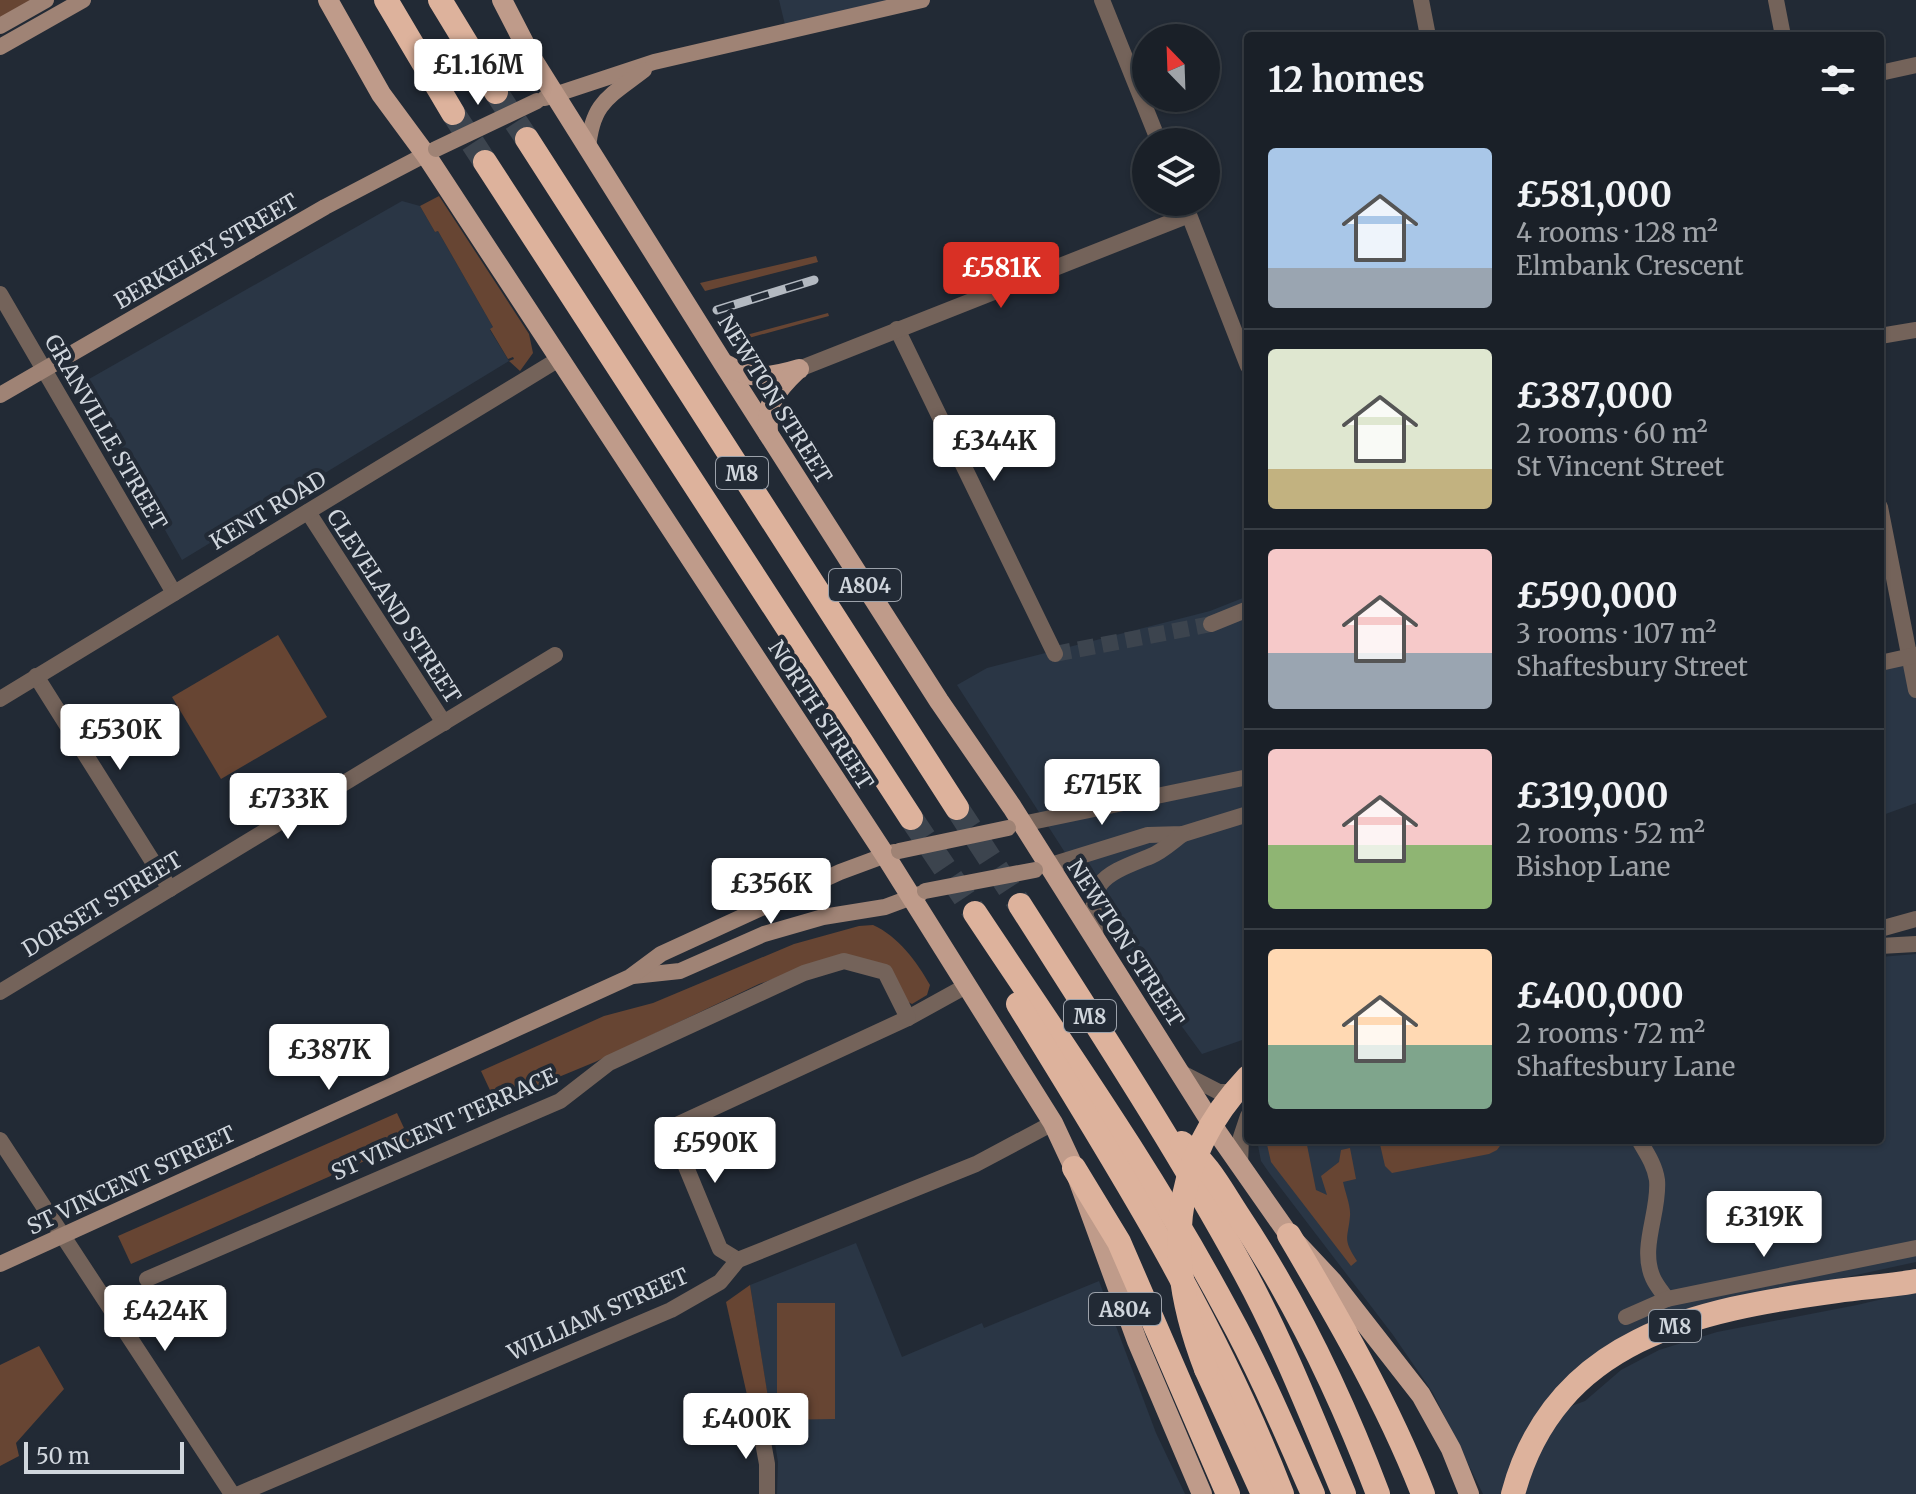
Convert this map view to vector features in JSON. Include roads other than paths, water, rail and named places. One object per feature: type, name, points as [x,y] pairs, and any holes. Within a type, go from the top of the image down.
[{"type":"highway","points":[[386,0],[453,113]]},
{"type":"highway","points":[[440,0],[496,92]]},
{"type":"highway","name":"M8","points":[[527,139],[957,808]]},
{"type":"highway","name":"M8","points":[[485,162],[911,818]]},
{"type":"highway","name":"M8","points":[[1020,905],[1161,1127],[1246,1275],[1307,1405],[1344,1494]]},
{"type":"highway","name":"M8","points":[[975,913],[1064,1043],[1228,1312],[1313,1494]]},
{"type":"highway","points":[[995,943],[1016,1000],[1112,1156],[1196,1302],[1265,1448],[1282,1494]]},
{"type":"highway","points":[[1244,1082],[1227,1101],[1204,1137],[1193,1162],[1181,1210],[1178,1254],[1191,1327],[1206,1369],[1261,1494]]},
{"type":"highway","name":"M8","points":[[1161,1127],[1202,1159],[1266,1256],[1330,1377],[1378,1494]]},
{"type":"highway","points":[[1074,1168],[1119,1242],[1217,1489]]},
{"type":"highway","points":[[1289,1235],[1352,1345],[1422,1491]]},
{"type":"highway","name":"M8","points":[[1513,1494],[1526,1454],[1552,1409],[1583,1375],[1626,1346],[1687,1321],[1829,1292],[1916,1281]]},
{"type":"main road","name":"NORTH STREET","points":[[328,0],[381,94],[431,152],[559,359],[892,853],[966,986],[1053,1123],[1074,1168]]},
{"type":"main road","name":"NEWTON STREET","points":[[502,0],[533,60],[546,98],[588,149],[1042,868],[1097,941],[1240,1165],[1289,1235],[1332,1281],[1421,1395],[1451,1449],[1469,1494]]},
{"type":"main road","points":[[723,363],[744,375],[763,377],[799,369]]},
{"type":"main road","points":[[768,433],[771,400],[779,387],[799,369]]},
{"type":"street","points":[[0,26],[46,0]]},
{"type":"street","points":[[0,47],[83,0]]},
{"type":"street","name":"BERKELEY STREET","points":[[0,395],[325,207],[431,152],[546,98],[654,62],[922,0]]},
{"type":"street","points":[[1102,0],[1153,128]]},
{"type":"street","points":[[1421,0],[1427,32]]},
{"type":"street","points":[[1776,0],[1782,32]]},
{"type":"street","points":[[588,149],[590,126],[597,108],[654,62]]},
{"type":"street","points":[[1884,72],[1916,65]]},
{"type":"street","points":[[799,369],[1167,216]]},
{"type":"street","points":[[1189,216],[1244,356]]},
{"type":"street","name":"GRANVILLE STREET","points":[[0,294],[174,593]]},
{"type":"street","points":[[897,329],[1055,654]]},
{"type":"street","points":[[1884,335],[1916,330]]},
{"type":"street","name":"KENT ROAD","points":[[0,699],[559,359]]},
{"type":"street","name":"CLEVELAND STREET","points":[[308,512],[444,723]]},
{"type":"street","points":[[1884,526],[1912,655],[1916,690]]},
{"type":"street","points":[[1211,624],[1244,611]]},
{"type":"street","name":"DORSET STREET","points":[[0,992],[555,655]]},
{"type":"street","points":[[1884,662],[1912,655]]},
{"type":"street","points":[[36,676],[170,889]]},
{"type":"street","name":"ST VINCENT STREET","points":[[0,1264],[630,977],[661,954],[840,872],[892,853],[1244,778]]},
{"type":"street","name":"ST VINCENT STREET","points":[[630,977],[680,971],[764,934],[823,917],[885,907],[918,895],[1042,868],[1148,835],[1183,834],[1244,815]]},
{"type":"street","name":"ST VINCENT STREET","points":[[1097,941],[1093,915],[1096,893],[1102,881],[1118,868],[1155,854],[1183,834]]},
{"type":"street","points":[[1884,928],[1916,919]]},
{"type":"street","points":[[1884,946],[1916,944]]},
{"type":"street","name":"ST VINCENT TERRACE","points":[[147,1279],[560,1101],[609,1063],[804,973],[844,961],[885,972],[908,1018]]},
{"type":"street","points":[[738,1260],[720,1249],[670,1128],[908,1018],[966,986]]},
{"type":"street","points":[[1180,1072],[1219,1092],[1244,1092]]},
{"type":"street","name":"WILLIAM STREET","points":[[239,1494],[671,1310],[720,1282],[738,1260],[976,1164],[1053,1123]]},
{"type":"street","points":[[1240,1165],[1244,1128]]},
{"type":"street","points":[[0,1140],[232,1494]]},
{"type":"street","points":[[1641,1144],[1656,1177],[1657,1201],[1648,1260],[1652,1277],[1667,1299]]},
{"type":"street","points":[[1626,1317],[1667,1299],[1916,1248]]},
{"type":"street","points":[[760,1426],[767,1464],[767,1494]]},
{"type":"tunnel","points":[[496,92],[527,139]]},
{"type":"tunnel","points":[[453,113],[485,162]]},
{"type":"tunnel","points":[[1055,654],[1211,624]]},
{"type":"tunnel","points":[[957,808],[1020,905]]},
{"type":"tunnel","points":[[911,818],[975,913]]},
{"type":"railway","points":[[717,310],[814,280]]}]
